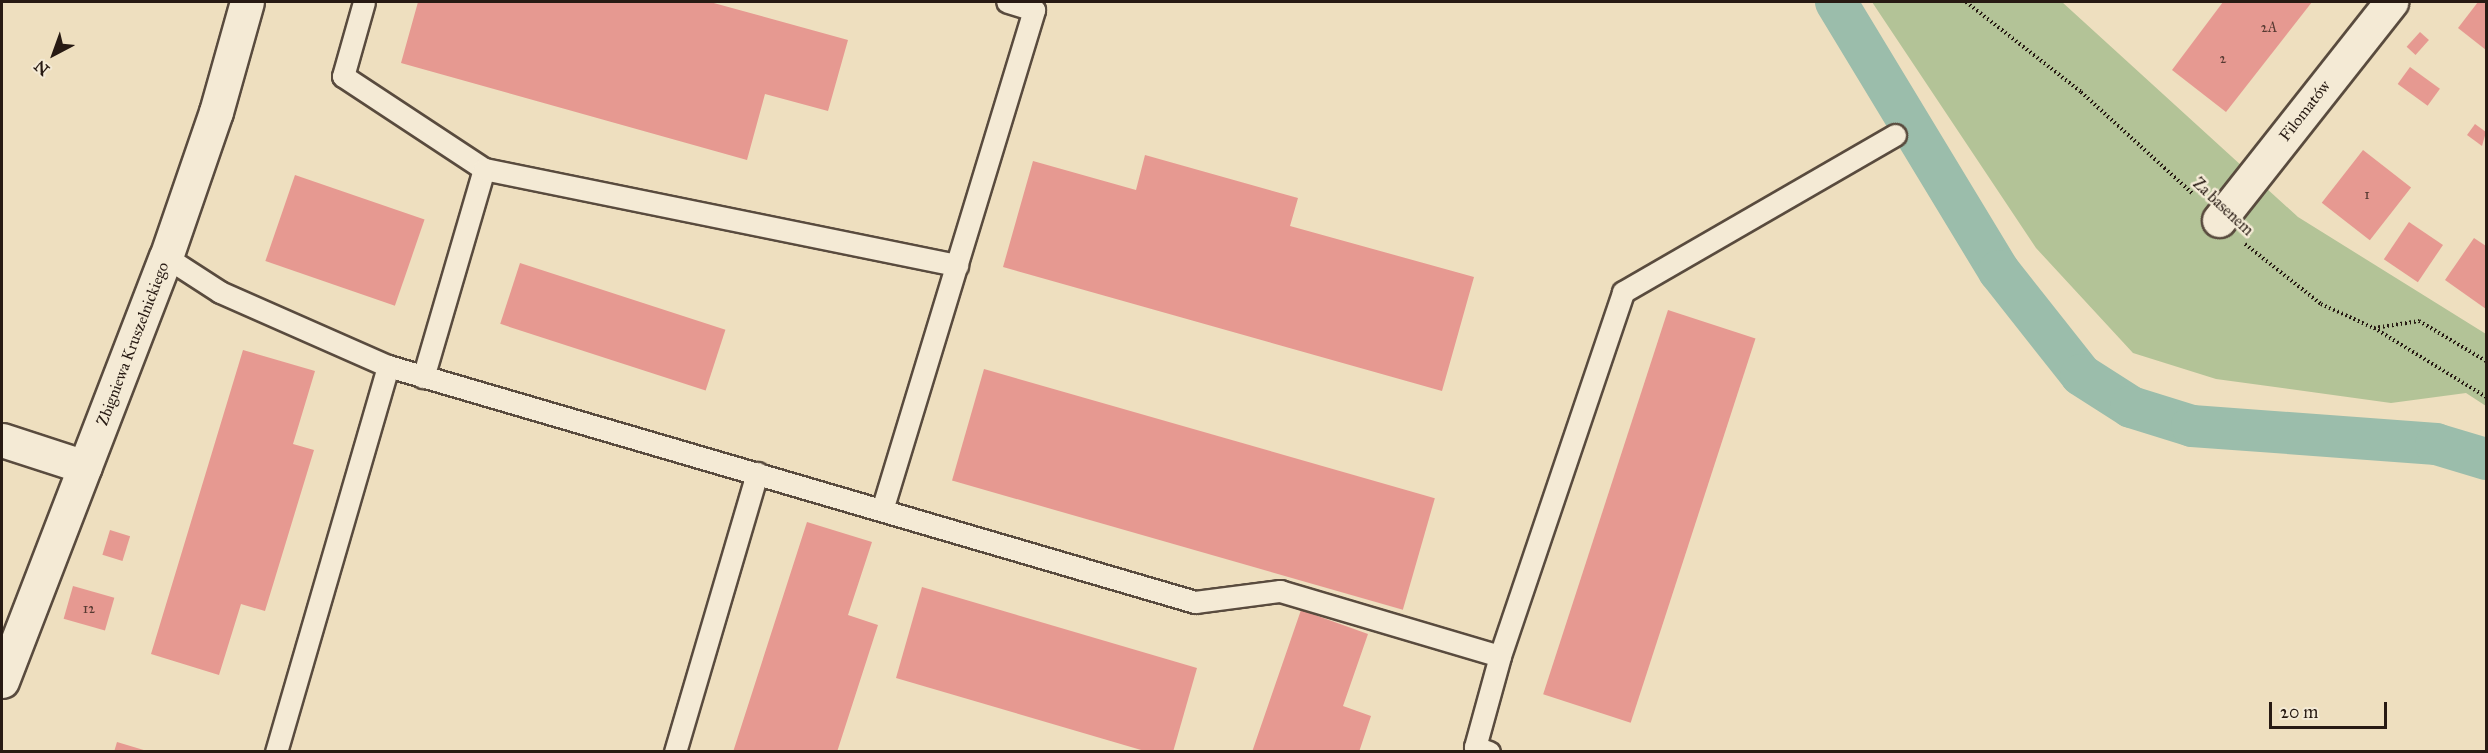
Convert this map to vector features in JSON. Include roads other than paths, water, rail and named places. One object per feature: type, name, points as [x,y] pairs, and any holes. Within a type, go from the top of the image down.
[{"type":"street","name":"Zbigniewa Kruszelnickiego","points":[[2,681],[166,257],[216,112],[247,2]]},
{"type":"street","name":"Filomatów","points":[[2219,220],[2391,2]]},
{"type":"street","points":[[2,440],[86,467]]},
{"type":"lane","points":[[364,2],[343,76],[484,169],[957,265]]},
{"type":"lane","points":[[882,510],[1034,10],[1007,2]]},
{"type":"lane","points":[[1479,750],[1500,657],[1623,292],[1895,135]]},
{"type":"lane","points":[[423,377],[484,169]]},
{"type":"lane","points":[[166,257],[220,292],[388,366],[423,377],[1196,602],[1280,591],[1500,657]]},
{"type":"lane","points":[[276,752],[388,366]]},
{"type":"lane","points":[[675,752],[757,473]]},
{"type":"waterway","points":[[1836,2],[1999,271],[2081,375],[2131,407],[2192,426],[2436,444],[2486,459]]}]
